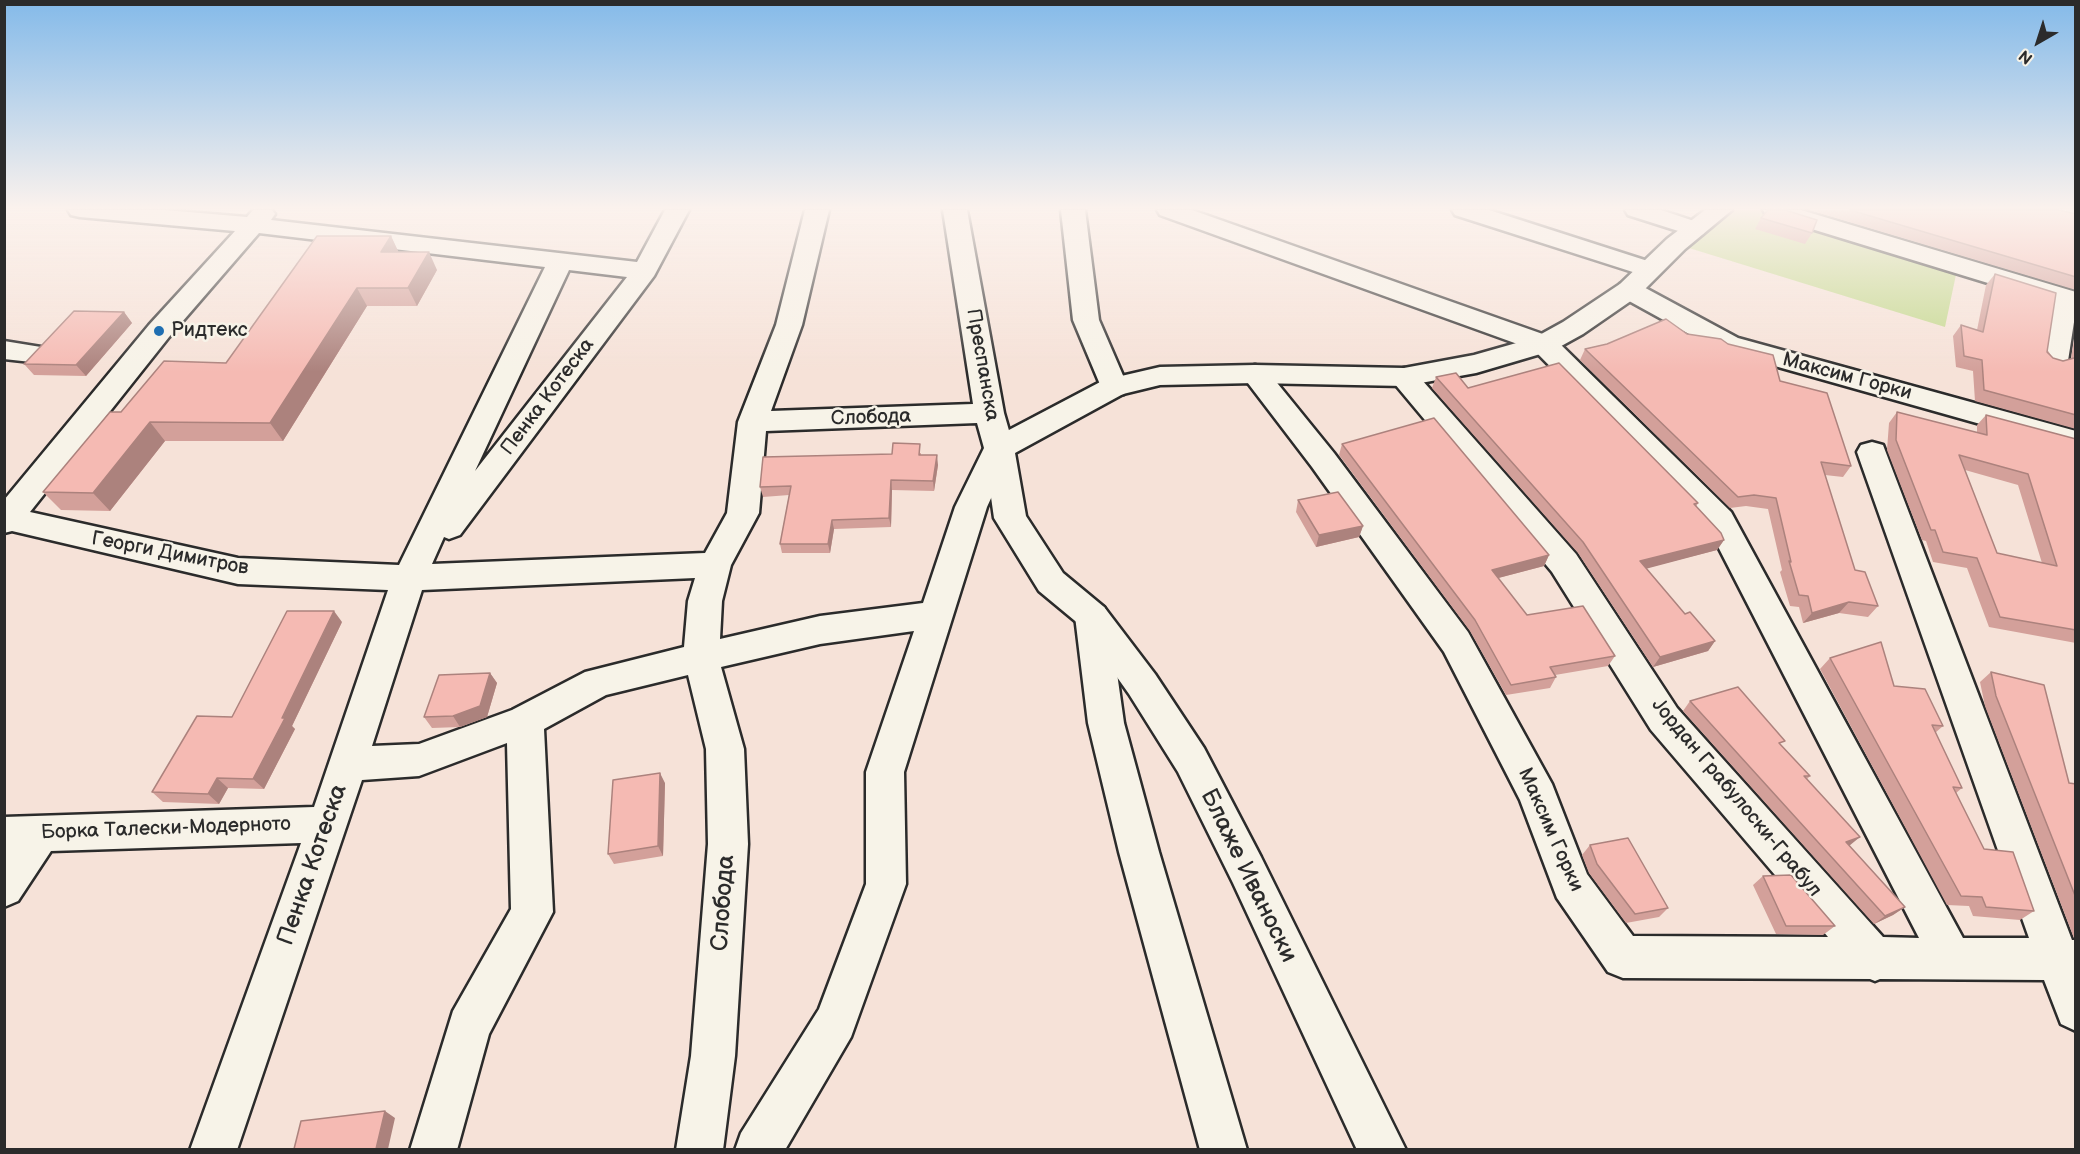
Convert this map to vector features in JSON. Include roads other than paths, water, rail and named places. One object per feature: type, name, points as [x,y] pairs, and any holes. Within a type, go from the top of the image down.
[{"type":"street","points":[[5,520],[159,331],[219,264]]},
{"type":"street","name":"Пенка Котеска","points":[[213,1149],[328,824],[409,578],[559,264]]},
{"type":"street","points":[[584,264],[645,271]]},
{"type":"street","name":"Пенка Котеска","points":[[409,578],[649,264]]},
{"type":"street","name":"Слобода","points":[[699,1149],[713,1056],[728,844],[725,749],[701,659],[705,601],[715,565],[743,513],[753,422],[789,325],[804,264]]},
{"type":"street","name":"Преспанска","points":[[965,264],[994,430]]},
{"type":"street","points":[[1079,264],[1086,320],[1114,387]]},
{"type":"street","points":[[1320,264],[1544,344],[1720,520],[1952,959]]},
{"type":"street","points":[[1632,264],[1648,269]]},
{"type":"street","points":[[759,1149],[836,1022],[886,884],[885,772],[994,430],[1114,387],[1160,376],[1255,374],[1404,377],[1476,364],[1544,344],[1573,328],[1629,290],[1654,264]]},
{"type":"street","points":[[1952,264],[2070,300],[2054,361]]},
{"type":"street","name":"Максим Горки","points":[[1629,290],[1728,344],[2076,441]]},
{"type":"street","name":"Максим Горки","points":[[1255,374],[1323,460],[1456,642],[1538,796],[1571,885],[1623,957],[2066,960]]},
{"type":"street","name":"Јордан Грабулоски-Грабул","points":[[1404,377],[1564,563],[1664,719],[1875,960]]},
{"type":"street","name":"Слобода","points":[[753,422],[994,430]]},
{"type":"street","name":"Блаже Иваноски","points":[[994,430],[1010,518],[1051,582],[1092,616],[1142,684],[1191,760],[1247,870],[1362,1113],[1383,1149]]},
{"type":"street","points":[[1872,452],[2066,960],[2076,1009]]},
{"type":"street","name":"Георги Димитров","points":[[5,520],[238,571],[409,578]]},
{"type":"street","points":[[409,578],[715,565]]},
{"type":"street","points":[[348,764],[419,760],[525,721],[598,682],[820,630],[935,615]]},
{"type":"street","points":[[1092,616],[1106,723],[1139,852],[1224,1149]]},
{"type":"street","points":[[433,1149],[469,1027],[532,912],[525,721]]},
{"type":"street","name":"Борка Талески-Модерното","points":[[22,835],[328,824]]},
{"type":"street","points":[[4,888],[22,835]]},
{"type":"place","name":"Ридтекс","points":[[159,331]]}]
